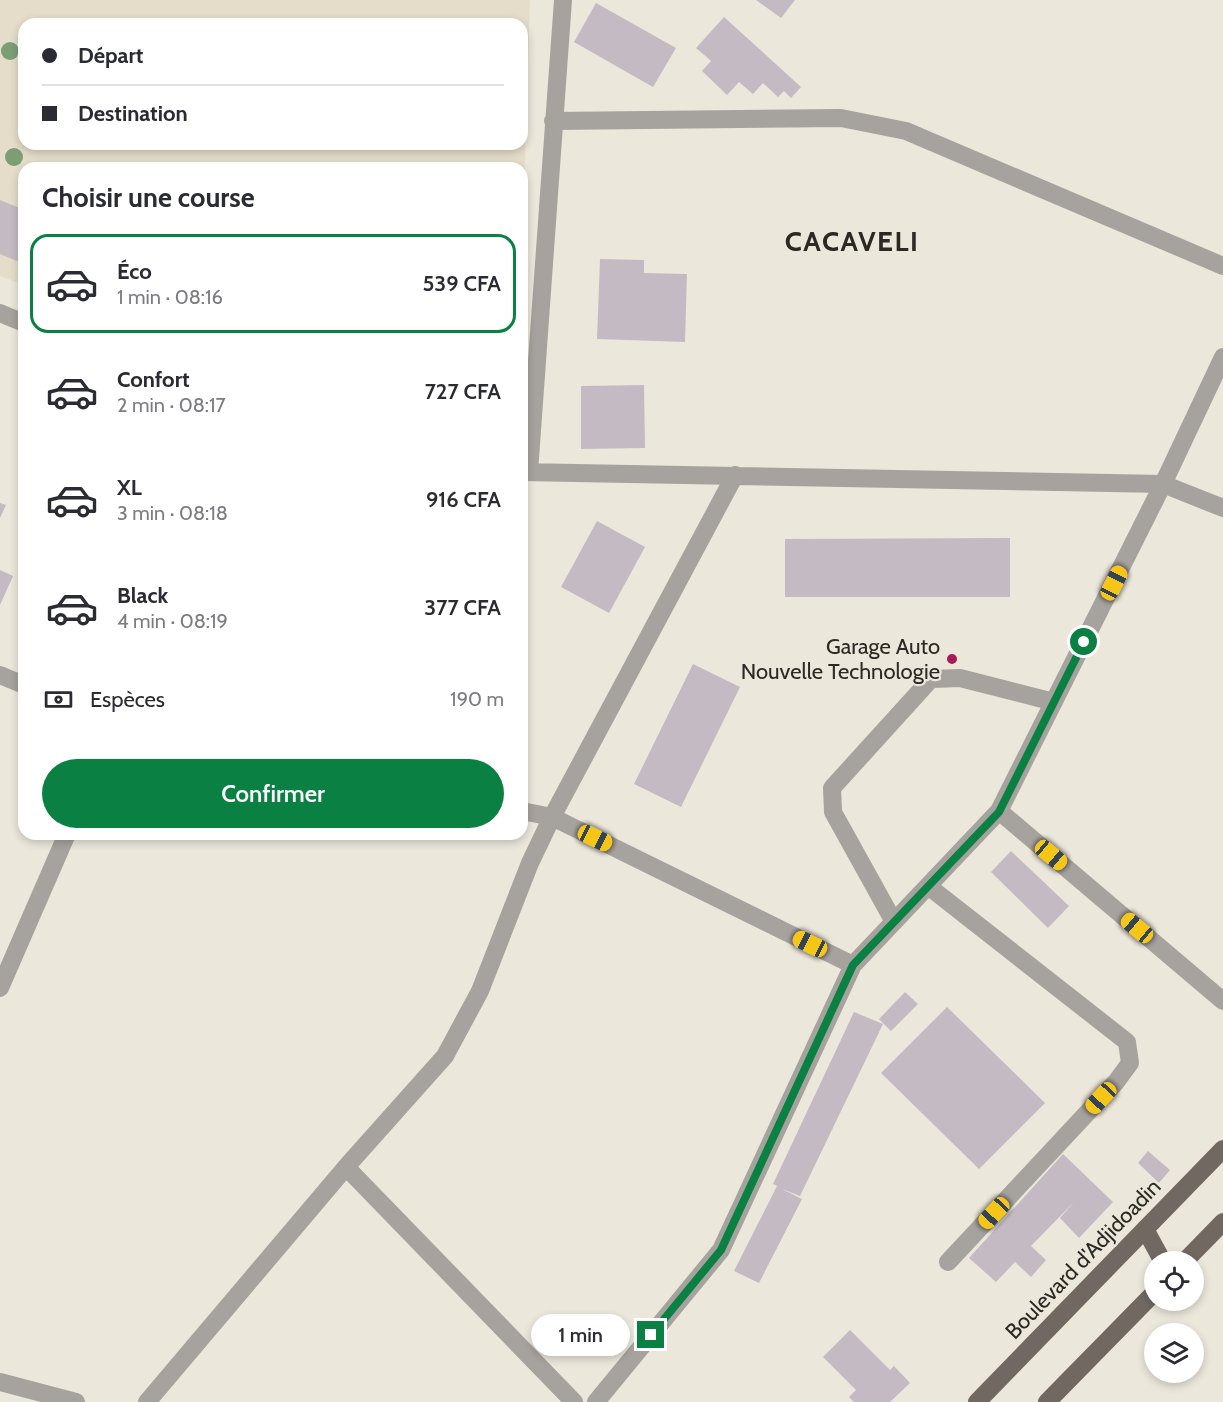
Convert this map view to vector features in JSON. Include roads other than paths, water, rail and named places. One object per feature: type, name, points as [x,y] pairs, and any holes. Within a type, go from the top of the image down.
[{"type":"main road","name":"Boulevard d'Adjidoadin","points":[[977,1402],[1223,1149]]},
{"type":"main road","points":[[1195,1251],[1223,1222]]},
{"type":"main road","points":[[1145,1229],[1157,1251]]},
{"type":"main road","points":[[1047,1402],[1144,1303]]},
{"type":"street","points":[[528,434],[563,0]]},
{"type":"street","points":[[553,121],[841,118],[906,131],[1223,266]]},
{"type":"street","points":[[0,313],[18,321]]},
{"type":"street","points":[[596,1402],[721,1250],[853,965],[999,812],[1163,484],[1223,357]]},
{"type":"street","points":[[528,472],[1163,484],[1223,508]]},
{"type":"street","points":[[147,1402],[346,1167],[445,1056],[480,991],[530,863],[552,817],[735,475]]},
{"type":"street","points":[[0,675],[18,682]]},
{"type":"street","points":[[894,922],[833,812],[832,788],[931,678],[960,678],[1054,702]]},
{"type":"street","points":[[999,812],[1223,1000]]},
{"type":"street","points":[[528,813],[552,817],[853,965]]},
{"type":"street","points":[[0,988],[64,840]]},
{"type":"street","points":[[928,886],[1126,1042],[1130,1063],[1116,1082],[948,1262]]},
{"type":"street","points":[[346,1167],[574,1402]]},
{"type":"street","points":[[0,1382],[76,1402]]},
{"type":"place","name":"Garage Auto Nouvelle Technologie","points":[[952,659]]},
{"type":"district","name":"CACAVELI","points":[[852,241]]}]
